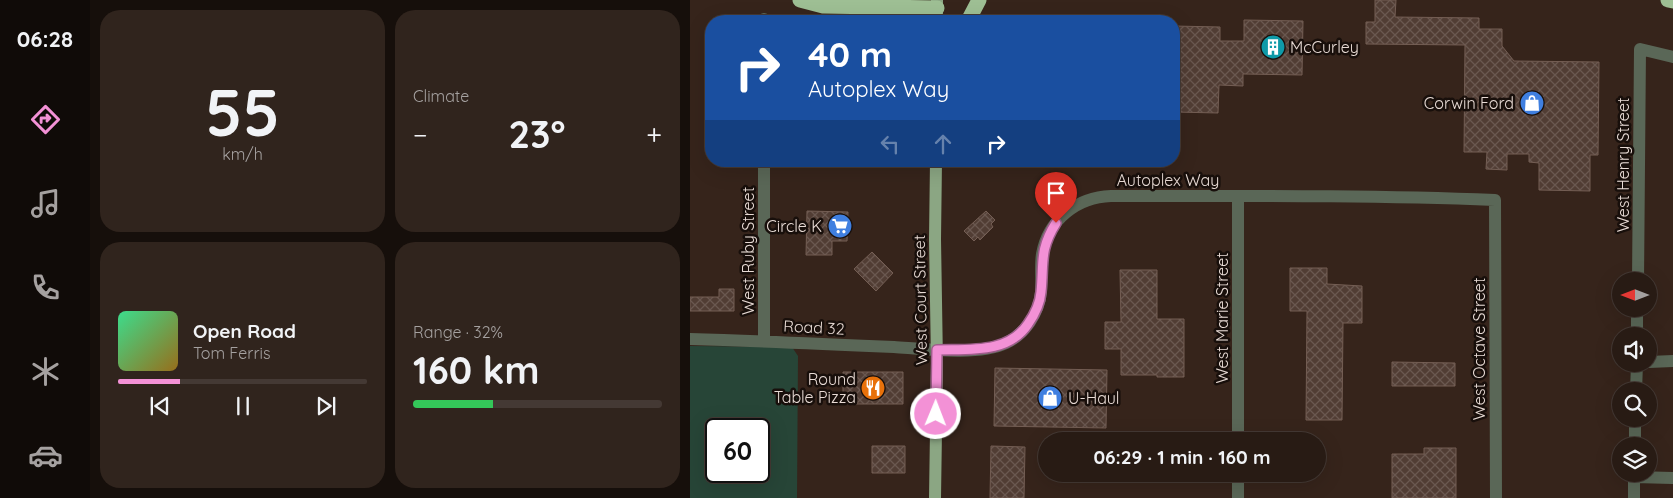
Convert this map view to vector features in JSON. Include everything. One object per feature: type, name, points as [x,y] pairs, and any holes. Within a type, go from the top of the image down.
[{"type":"highway","points":[[800,0],[823,6],[937,10]]},
{"type":"highway","points":[[971,15],[979,0]]},
{"type":"highway","points":[[1668,0],[1673,2]]},
{"type":"main road","name":"West Court Street","points":[[935,498],[937,350],[936,167]]},
{"type":"street","name":"West Henry Street","points":[[1638,272],[1640,49],[1673,57]]},
{"type":"street","name":"West Ruby Street","points":[[764,167],[764,341]]},
{"type":"street","name":"Autoplex Way","points":[[937,350],[978,349],[1000,346],[1026,328],[1039,305],[1042,255],[1049,234],[1066,211],[1094,198],[1103,196],[1238,196],[1425,197],[1495,200]]},
{"type":"street","name":"West Marie Street","points":[[1238,196],[1238,432]]},
{"type":"street","name":"West Octave Street","points":[[1495,200],[1496,498]]},
{"type":"street","name":"Road 32","points":[[690,339],[937,350]]},
{"type":"street","points":[[1657,362],[1673,362]]},
{"type":"street","points":[[1657,477],[1673,478]]},
{"type":"street","points":[[1238,482],[1238,498]]},
{"type":"street","points":[[1634,482],[1634,498]]},
{"type":"green space","points":[[690,346],[792,347],[798,356],[797,498],[690,498]]},
{"type":"building","name":"Corwin Ford","points":[[1375,0],[1396,0],[1395,17],[1479,18],[1479,29],[1502,29],[1502,46],[1514,61],[1599,62],[1598,155],[1590,155],[1590,191],[1539,190],[1539,163],[1529,162],[1529,154],[1507,154],[1507,170],[1486,169],[1487,152],[1464,152],[1465,45],[1366,44],[1366,22],[1375,22]]},
{"type":"building","points":[[1244,20],[1303,21],[1302,75],[1243,74],[1243,86],[1219,85],[1218,113],[1180,112],[1180,26],[1220,27],[1220,41],[1244,41]]},
{"type":"building","points":[[807,211],[848,212],[847,241],[832,241],[832,255],[806,255]]},
{"type":"building","points":[[986,211],[995,220],[991,224],[993,227],[980,240],[978,237],[974,241],[964,231]]},
{"type":"building","name":"Circle K","points":[[872,252],[893,273],[876,291],[854,269]]},
{"type":"building","points":[[1290,268],[1327,268],[1327,284],[1362,286],[1362,323],[1343,323],[1342,420],[1306,420],[1307,311],[1290,311]]},
{"type":"building","points":[[1120,270],[1157,270],[1157,319],[1184,319],[1184,377],[1121,375],[1121,349],[1105,349],[1105,322],[1121,322]]},
{"type":"building","points":[[719,289],[734,289],[734,311],[690,311],[690,297],[719,297]]},
{"type":"building","points":[[1392,362],[1455,363],[1455,386],[1392,386]]},
{"type":"building","name":"U-Haul","points":[[995,368],[1107,370],[1106,428],[994,426]]},
{"type":"building","name":"Round Table Pizza","points":[[843,372],[903,372],[903,404],[843,404]]},
{"type":"building","points":[[872,446],[905,446],[905,473],[872,473]]},
{"type":"building","points":[[991,446],[1025,447],[1024,498],[990,498]]},
{"type":"building","points":[[1424,448],[1456,448],[1456,498],[1392,498],[1392,454],[1424,454]]},
{"type":"place","name":"McCurley","points":[[1273,47]]},
{"type":"place","name":"Corwin Ford","points":[[1532,103]]},
{"type":"place","name":"Circle K","points":[[840,226]]},
{"type":"place","name":"Round Table Pizza","points":[[873,388]]},
{"type":"place","name":"U-Haul","points":[[1050,398]]},
{"type":"route","points":[[936,414],[937,350],[978,349],[1000,346],[1026,328],[1039,305],[1042,283],[1042,255],[1049,234],[1056,223]]}]
